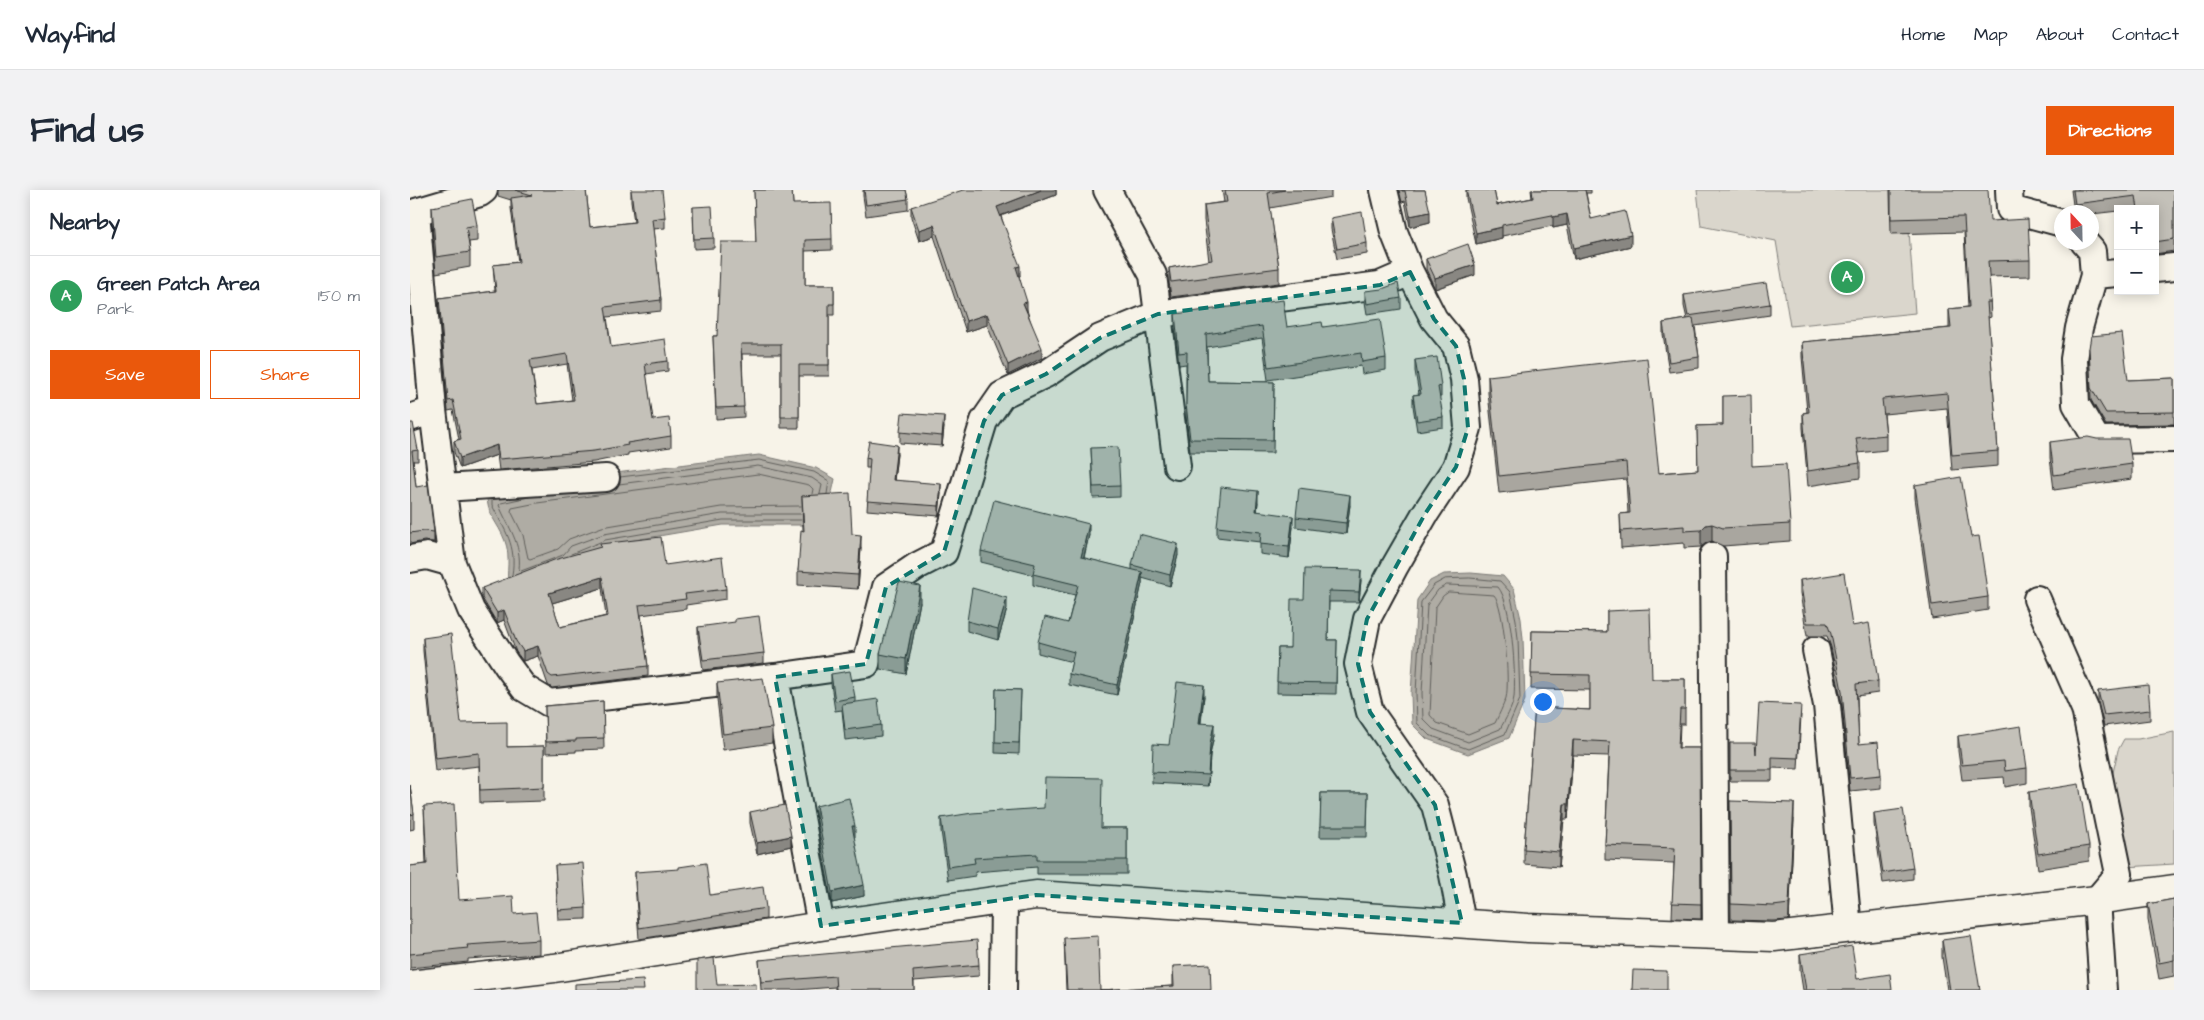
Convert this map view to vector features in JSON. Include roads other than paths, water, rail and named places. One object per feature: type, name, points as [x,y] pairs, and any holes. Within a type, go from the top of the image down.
[{"type":"main road","points":[[410,985],[554,968],[821,926],[1036,895],[1528,928],[1774,937],[2097,900],[2174,889]]},
{"type":"street","points":[[484,190],[480,193],[416,212],[421,414],[443,488],[452,563],[471,610],[506,665],[524,688],[549,704],[775,677],[866,664],[886,587],[917,566],[944,552],[984,421],[1002,395],[1046,374],[1100,338],[1158,314],[1380,285],[1410,272]]},
{"type":"street","points":[[1107,190],[1153,275],[1177,466]]},
{"type":"street","points":[[1384,190],[1394,232],[1410,272],[1434,319],[1456,346],[1464,379],[1468,428],[1456,467],[1405,548],[1367,619],[1358,664],[1370,712],[1435,805],[1453,875],[1462,923]]},
{"type":"street","points":[[2009,190],[2010,209],[2054,221]]},
{"type":"street","points":[[2091,250],[2106,274],[2080,328],[2074,359],[2076,404],[2097,440],[2174,439]]},
{"type":"street","points":[[2159,269],[2174,267]]},
{"type":"street","points":[[443,488],[606,478]]},
{"type":"street","points":[[410,558],[428,556],[452,563]]},
{"type":"street","points":[[1713,556],[1716,934]]},
{"type":"street","points":[[2037,599],[2085,709],[2119,874],[2097,900],[2103,990]]},
{"type":"street","points":[[1816,650],[1827,705],[1848,928]]},
{"type":"street","points":[[775,677],[821,926]]},
{"type":"street","points":[[1004,900],[1004,990]]},
{"type":"water","points":[[759,455],[816,468],[835,479],[825,525],[723,525],[606,545],[575,556],[508,589],[507,547],[490,513],[487,493],[600,475]]},
{"type":"water","points":[[1471,573],[1503,576],[1514,589],[1521,619],[1523,639],[1525,700],[1509,738],[1468,754],[1427,739],[1412,724],[1411,693],[1417,600],[1430,581],[1444,574]]},
{"type":"place","name":"Green Patch Area","points":[[1847,277]]}]
